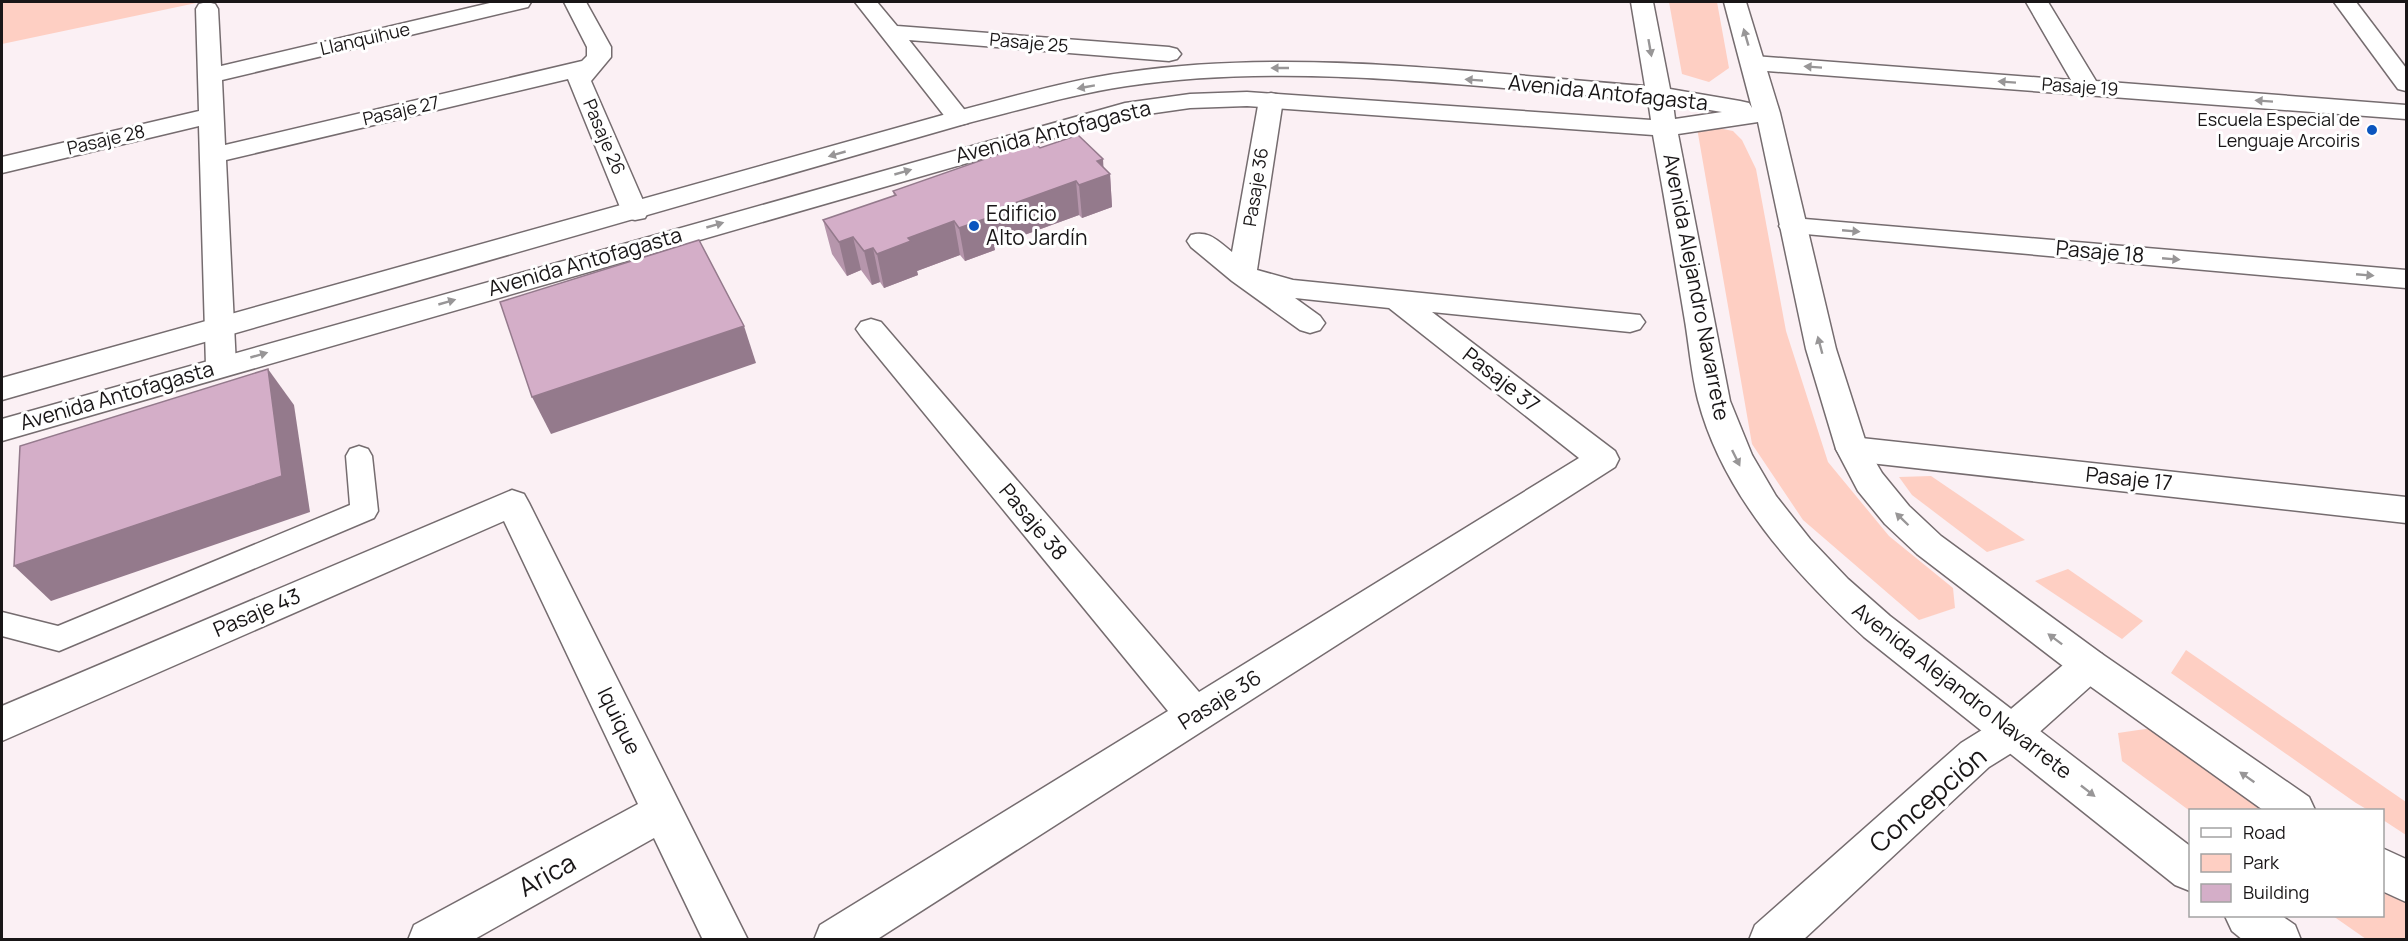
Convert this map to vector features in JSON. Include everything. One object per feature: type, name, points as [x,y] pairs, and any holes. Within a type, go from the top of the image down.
[{"type":"street","name":"Llanquihue","points":[[210,76],[520,2]]},
{"type":"street","name":"Pasaje 26","points":[[575,2],[599,47],[599,57],[579,81],[635,212]]},
{"type":"street","name":"Avenida Alejandro Navarrete","points":[[1642,2],[1714,401],[1726,436],[1744,473],[1769,512],[1807,561],[1855,609],[1913,658],[2189,870]]},
{"type":"street","points":[[1735,2],[1768,113],[1821,349],[1852,449],[1877,490],[1897,515],[1929,544],[2089,665],[2294,809]]},
{"type":"street","points":[[2037,2],[2088,88]]},
{"type":"street","points":[[2345,2],[2406,84]]},
{"type":"street","points":[[871,4],[888,32],[959,118]]},
{"type":"street","points":[[207,9],[221,366]]},
{"type":"street","name":"Pasaje 25","points":[[888,32],[1169,54]]},
{"type":"street","name":"Pasaje 19","points":[[1754,63],[2406,112]]},
{"type":"street","name":"Pasaje 27","points":[[213,155],[589,67]]},
{"type":"street","name":"Avenida Antofagasta","points":[[2,389],[635,212],[959,118],[1071,89],[1183,73],[1240,69],[1322,69],[1658,94],[1768,113]]},
{"type":"street","name":"Avenida Antofagasta","points":[[2,430],[1093,118],[1190,101],[1271,100],[1665,128],[1768,113]]},
{"type":"street","name":"Pasaje 36","points":[[1242,274],[1271,100]]},
{"type":"street","name":"Pasaje 28","points":[[2,165],[211,116]]},
{"type":"street","name":"Pasaje 18","points":[[1793,226],[2406,279]]},
{"type":"street","points":[[1201,241],[1310,323]]},
{"type":"street","points":[[1242,274],[1293,289],[1630,322]]},
{"type":"street","name":"Pasaje 37","points":[[1399,301],[1603,459]]},
{"type":"street","name":"Pasaje 38","points":[[871,329],[1195,715]]},
{"type":"street","name":"Pasaje 17","points":[[1852,449],[2406,510]]},
{"type":"street","name":"Pasaje 36","points":[[836,939],[1603,459]]},
{"type":"street","name":"Pasaje 43","points":[[2,724],[512,503]]},
{"type":"street","name":"Iquique","points":[[512,503],[726,939]]},
{"type":"street","name":"Concepción","points":[[1772,939],[1975,755],[2012,732],[2089,665]]},
{"type":"street","name":"Arica","points":[[430,939],[663,811]]},
{"type":"street","points":[[2384,869],[2406,882]]},
{"type":"street","points":[[2250,917],[2279,939]]},
{"type":"lane","points":[[2,624],[59,639],[364,511],[359,456]]},
{"type":"green space","points":[[2,2],[201,2],[2,44]]},
{"type":"green space","points":[[1669,2],[1717,2],[1729,68],[1709,82],[1682,74]]},
{"type":"green space","points":[[1713,127],[1733,131],[1742,140],[1756,169],[1786,331],[1828,462],[1889,536],[1953,588],[1955,608],[1919,620],[1803,520],[1752,444],[1697,128]]},
{"type":"green space","points":[[1931,476],[2025,540],[1987,552],[1912,495],[1899,477]]},
{"type":"green space","points":[[2068,569],[2143,621],[2122,639],[2035,581]]},
{"type":"green space","points":[[2186,650],[2406,802],[2406,835],[2384,821],[2384,809],[2366,809],[2356,803],[2171,673]]},
{"type":"green space","points":[[2152,728],[2267,809],[2189,810],[2122,761],[2118,733]]},
{"type":"green space","points":[[2384,888],[2406,901],[2406,939],[2366,939],[2334,917],[2384,917]]},
{"type":"building","points":[[1078,135],[1103,159],[1097,161],[1110,174],[1079,185],[1076,181],[987,213],[990,217],[959,228],[954,221],[908,238],[911,241],[877,254],[873,248],[864,251],[853,237],[839,242],[823,220],[896,195],[893,191],[1034,142],[1040,148]]},
{"type":"building","points":[[699,240],[744,326],[532,397],[500,302]]},
{"type":"building","points":[[268,369],[282,476],[14,566],[20,446]]},
{"type":"place","name":"Escuela Especial de Lenguaje Arcoiris","points":[[2372,130]]},
{"type":"place","name":"Edificio Alto Jardín","points":[[974,226]]}]
